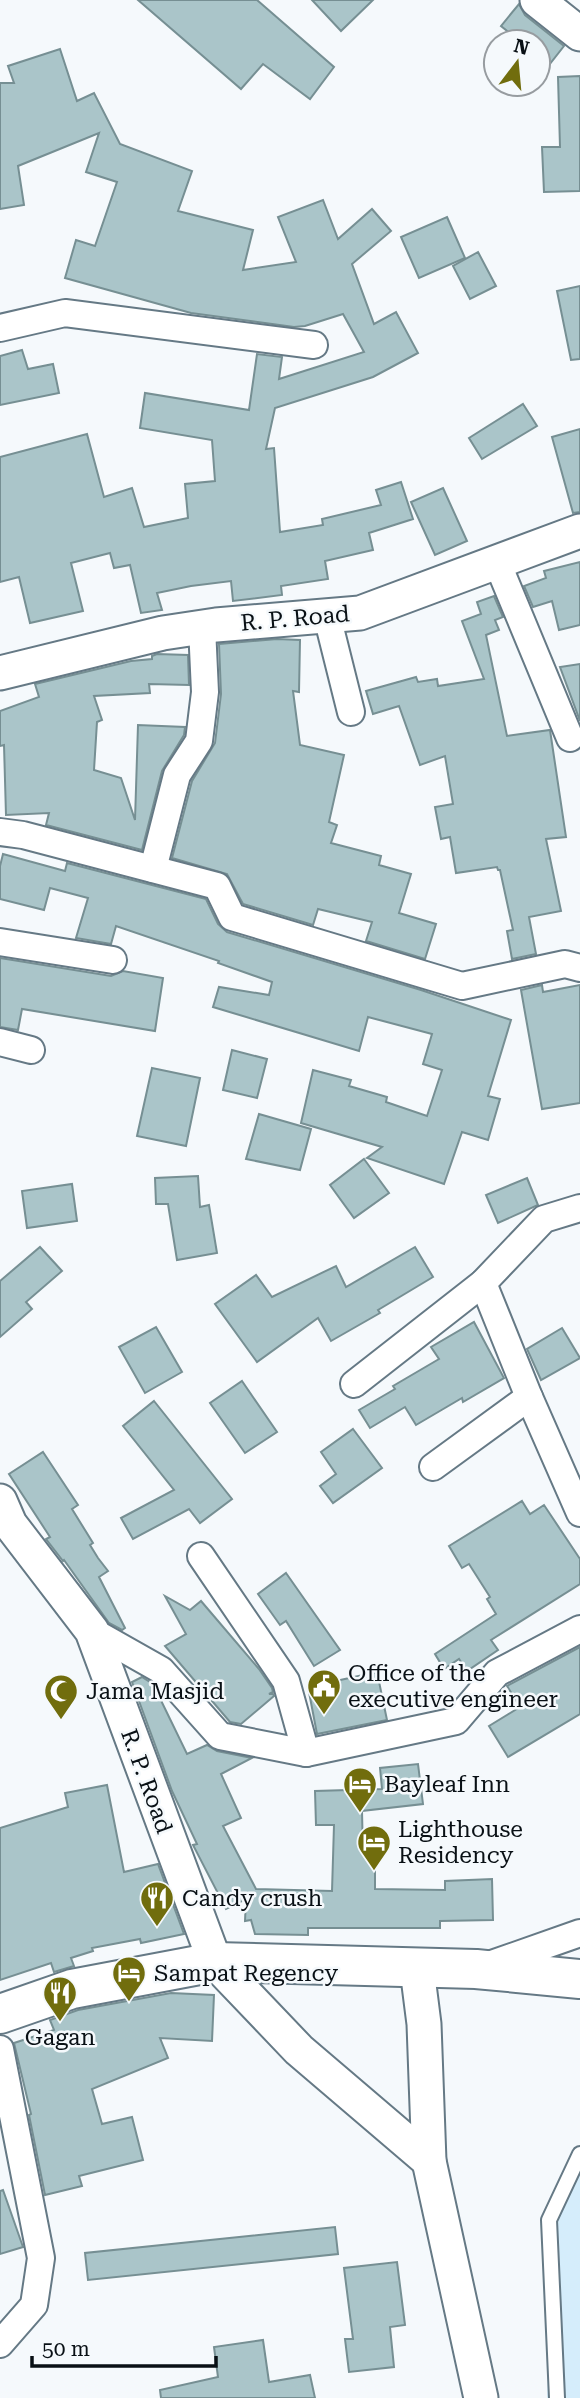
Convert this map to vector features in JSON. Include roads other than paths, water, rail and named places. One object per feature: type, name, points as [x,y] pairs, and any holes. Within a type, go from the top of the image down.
[{"type":"main road","points":[[0,2014],[72,1989],[215,1962],[476,1969],[580,1979]]},
{"type":"street","points":[[537,0],[580,34]]},
{"type":"street","points":[[0,328],[65,313],[314,345]]},
{"type":"street","name":"R. P. Road","points":[[0,673],[163,633],[360,613],[580,531]]},
{"type":"street","points":[[496,562],[570,738]]},
{"type":"street","points":[[327,616],[351,712]]},
{"type":"street","points":[[153,869],[177,775],[199,741],[205,692],[202,627]]},
{"type":"street","points":[[0,832],[23,835],[217,886],[232,917],[462,986],[565,964],[580,968]]},
{"type":"street","points":[[0,942],[113,960]]},
{"type":"street","points":[[0,1042],[31,1050]]},
{"type":"street","points":[[354,1384],[483,1283],[544,1219],[580,1208]]},
{"type":"street","points":[[483,1283],[580,1513]]},
{"type":"street","points":[[433,1467],[529,1397]]},
{"type":"street","name":"R. P. Road","points":[[0,1501],[10,1524],[92,1632],[215,1962]]},
{"type":"street","points":[[201,1556],[286,1681],[306,1753]]},
{"type":"street","points":[[92,1632],[161,1670],[220,1736],[306,1753],[456,1721],[497,1673],[580,1629]]},
{"type":"street","points":[[476,1969],[580,1933]]},
{"type":"street","points":[[215,1962],[299,2050],[429,2161]]},
{"type":"street","points":[[417,1969],[424,2024],[429,2161],[481,2398]]},
{"type":"street","points":[[0,2049],[41,2258],[34,2305],[0,2344]]},
{"type":"lane","points":[[557,2398],[549,2220],[580,2154]]},
{"type":"place","name":"Office of the executive engineer","points":[[324,1716]]},
{"type":"place","name":"Jama Masjid","points":[[61,1721]]},
{"type":"place","name":"Bayleaf Inn","points":[[360,1814]]},
{"type":"place","name":"Lighthouse Residency","points":[[374,1872]]},
{"type":"place","name":"Candy crush","points":[[157,1928]]},
{"type":"place","name":"Sampat Regency","points":[[129,2003]]},
{"type":"place","name":"Gagan","points":[[60,2023]]}]
